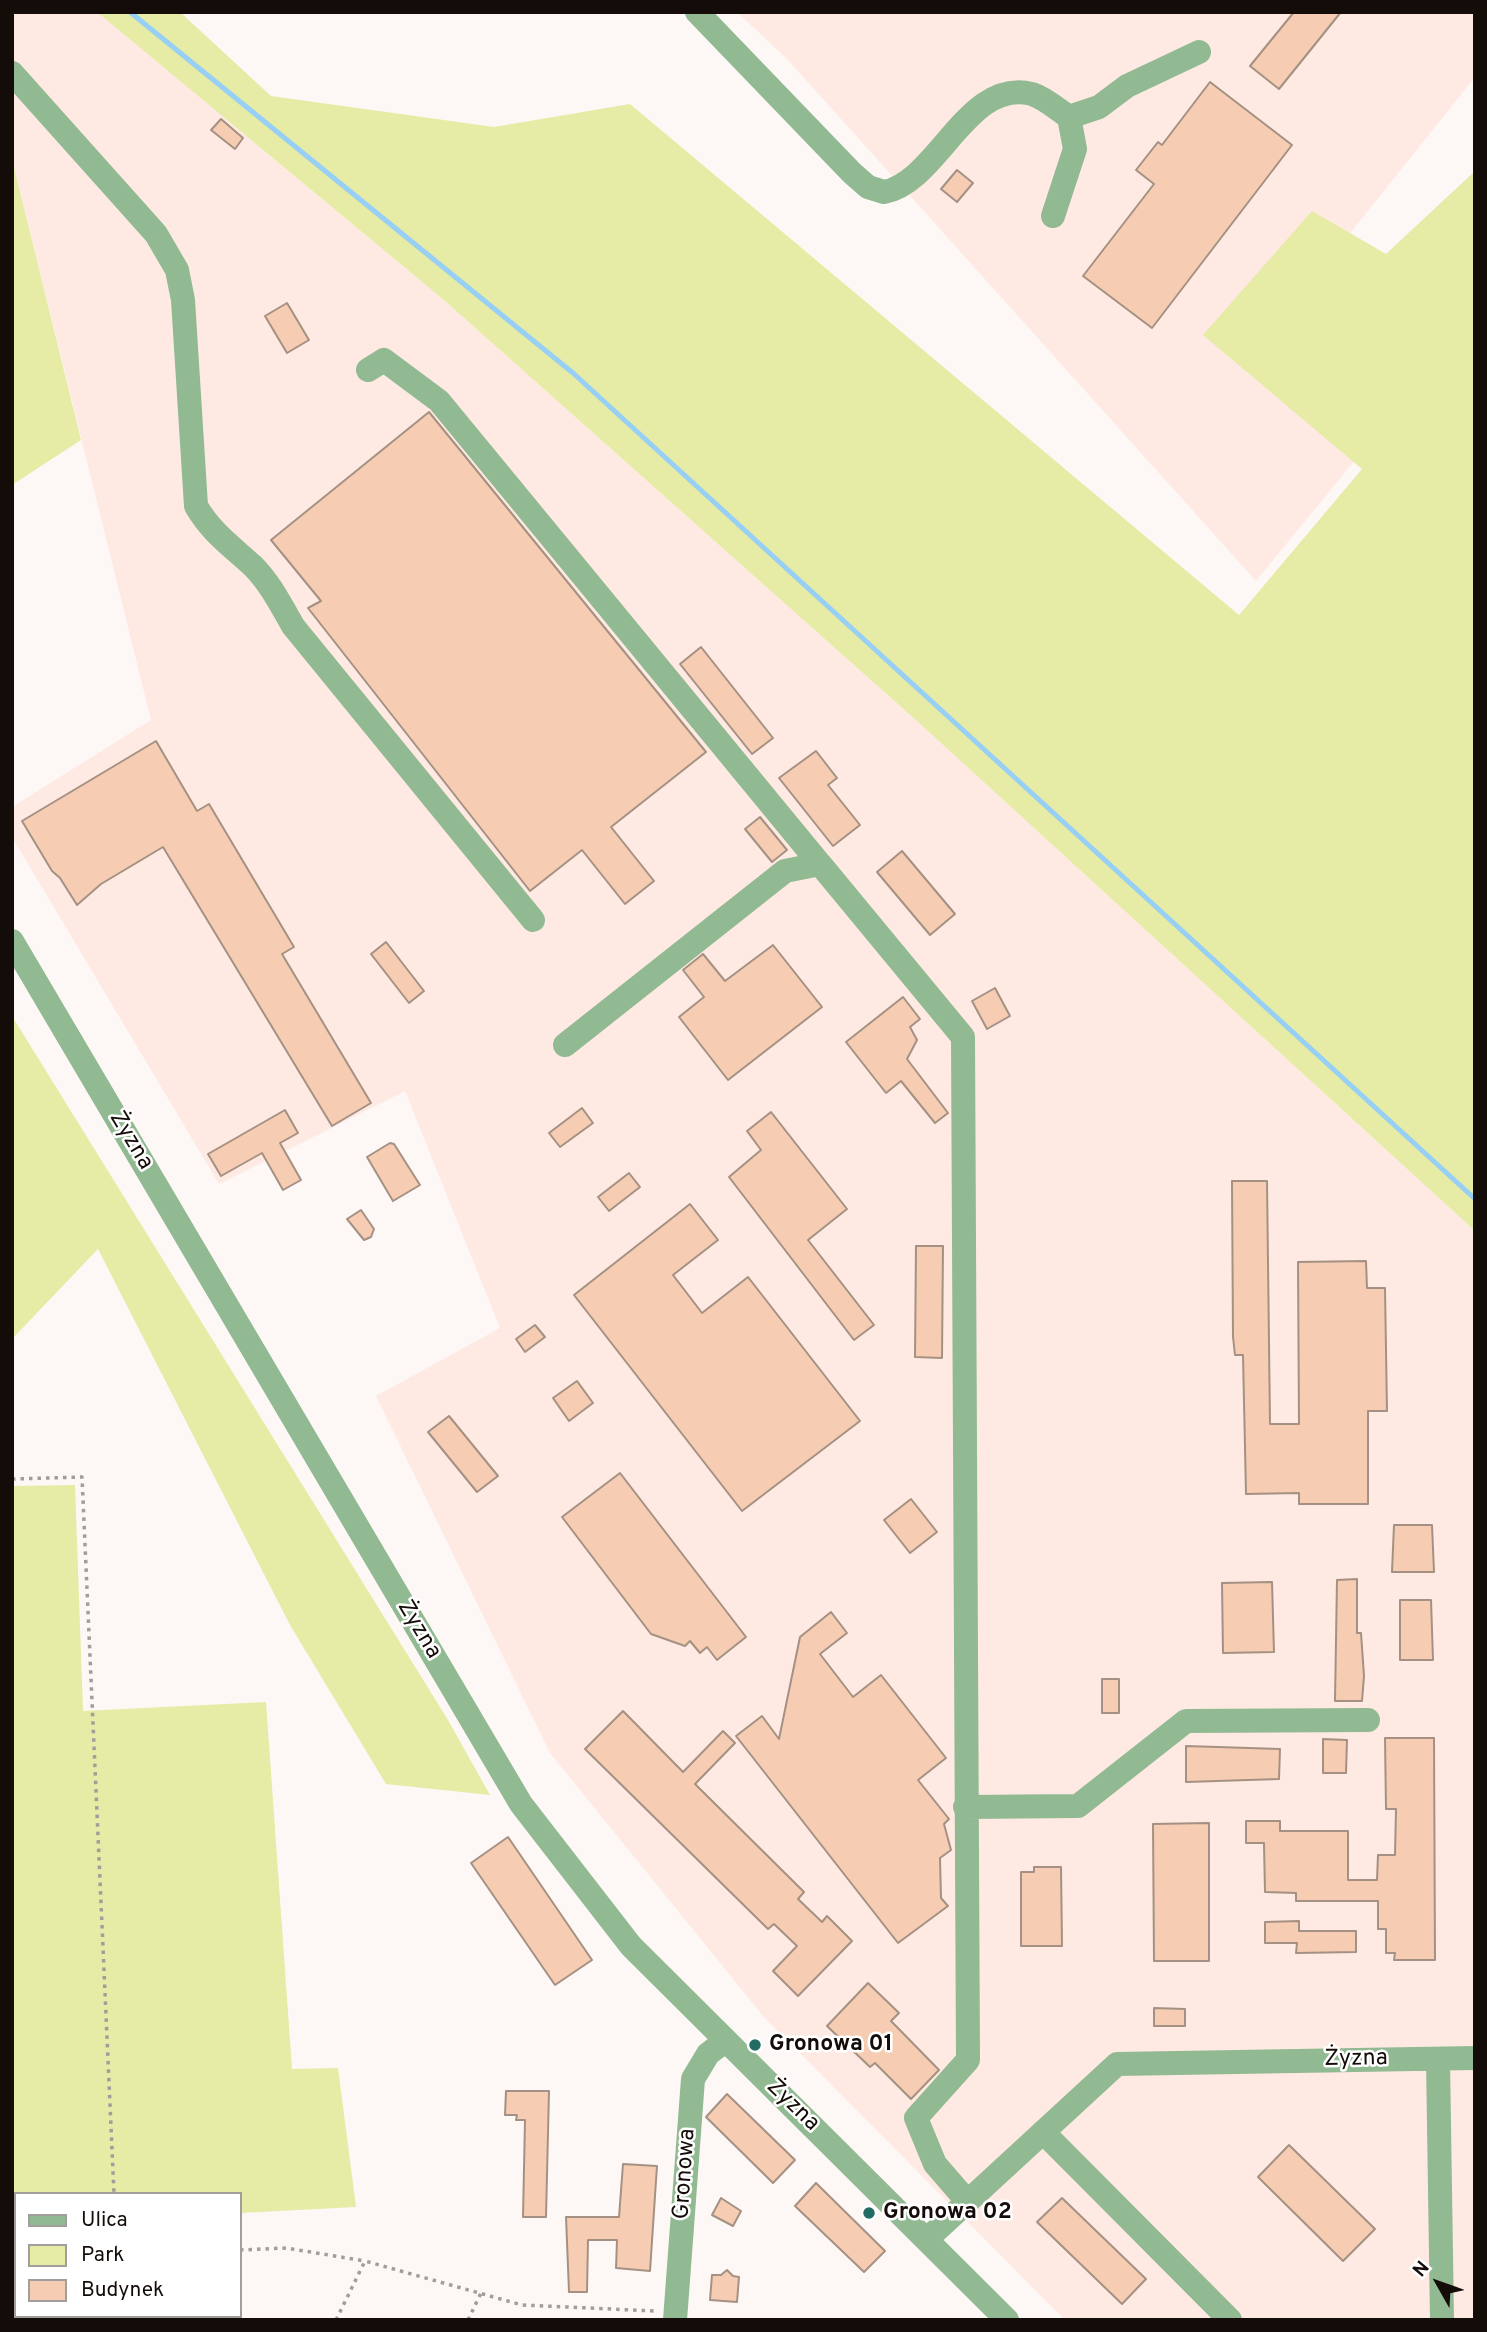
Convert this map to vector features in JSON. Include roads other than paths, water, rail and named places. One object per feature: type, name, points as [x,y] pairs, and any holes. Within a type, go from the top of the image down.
[{"type":"street","points":[[697,12],[852,173],[867,187],[884,192],[892,191],[917,175],[951,134],[1000,96],[1032,94],[1069,117],[1075,149],[1053,216]]},
{"type":"street","points":[[1069,117],[1099,107],[1127,86],[1199,52]]},
{"type":"street","points":[[12,73],[156,234],[177,270],[183,300],[196,506],[208,528],[260,575],[293,626],[533,920]]},
{"type":"street","points":[[368,370],[384,360],[439,401],[963,1037],[968,2060],[916,2118],[935,2164],[967,2201]]},
{"type":"street","points":[[565,1045],[785,871],[820,864]]},
{"type":"street","name":"Żyzna","points":[[12,941],[521,1804],[631,1946],[1007,2320]]},
{"type":"street","points":[[965,1807],[1078,1806],[1186,1721],[1367,1720]]},
{"type":"street","name":"Gronowa","points":[[675,2316],[693,2079],[708,2054],[725,2041]]},
{"type":"street","points":[[1438,2059],[1442,2320]]},
{"type":"street","name":"Żyzna","points":[[928,2239],[1117,2064],[1475,2059]]},
{"type":"street","points":[[1043,2132],[1230,2320]]},
{"type":"waterway","points":[[130,12],[573,373],[1475,1199]]},
{"type":"place","name":"Gronowa 01","points":[[755,2045]]},
{"type":"place","name":"Gronowa 02","points":[[869,2213]]}]
